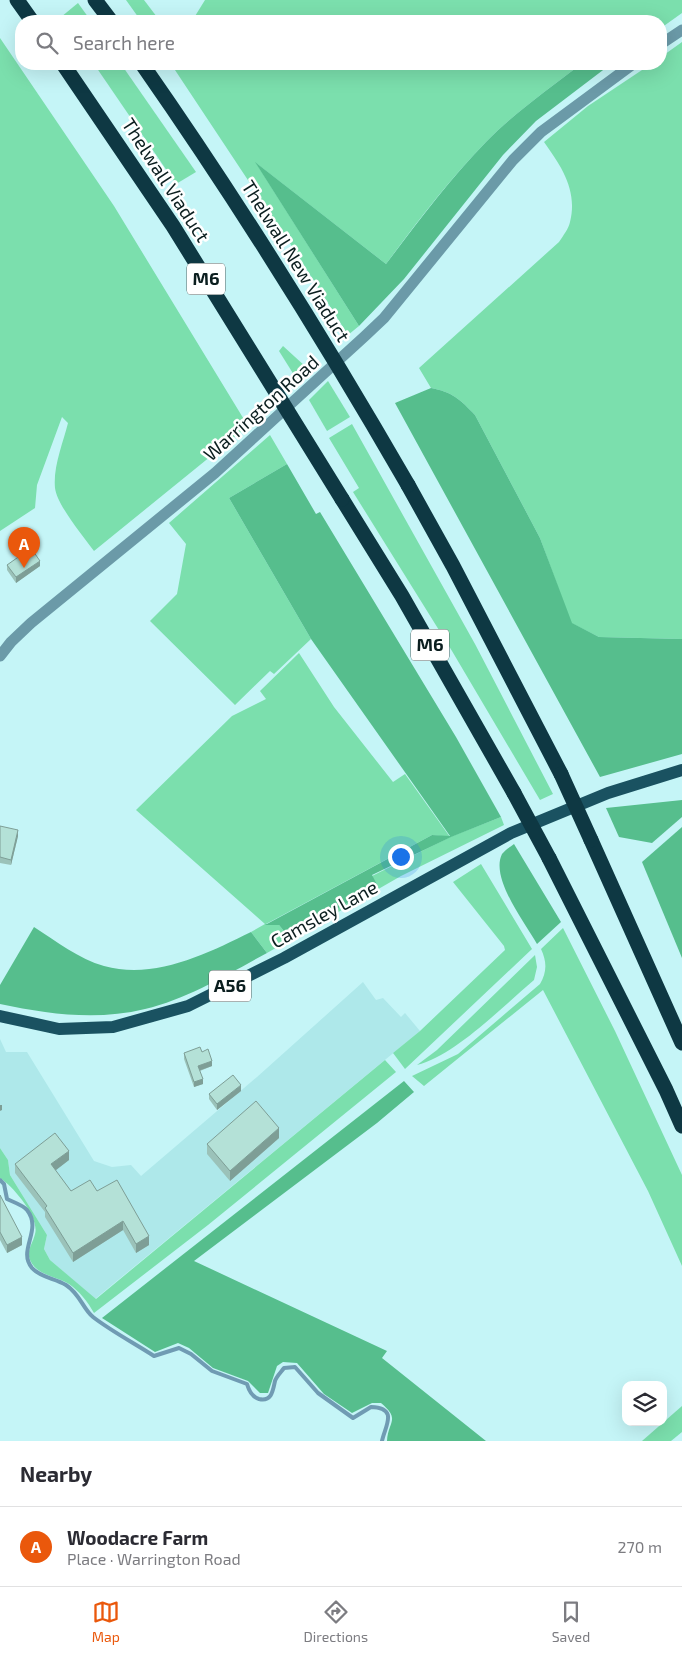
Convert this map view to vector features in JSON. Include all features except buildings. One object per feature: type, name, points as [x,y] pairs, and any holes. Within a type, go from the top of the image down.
[{"type":"highway","points":[[17,0],[28,15]]},
{"type":"highway","points":[[96,0],[107,15]]},
{"type":"highway","name":"Thelwall Viaduct","points":[[67,70],[178,234],[402,596],[549,858],[666,1090],[682,1126]]},
{"type":"highway","name":"Thelwall New Viaduct","points":[[146,70],[203,152],[299,301],[408,485],[470,598],[561,774],[682,1043]]},
{"type":"main road","name":"Camsley Lane","points":[[0,1016],[59,1029],[113,1027],[188,1006],[284,958],[496,840],[590,799],[682,770]]},
{"type":"street","points":[[667,40],[682,30]]},
{"type":"street","name":"Warrington Road","points":[[0,656],[11,642],[31,623],[215,473],[365,336],[384,318],[495,182],[541,132],[569,109],[624,70]]},
{"type":"shaded area","points":[[363,982],[376,1000],[383,998],[401,1017],[405,1013],[420,1031],[95,1299],[50,1260],[44,1249],[47,1235],[10,1175],[8,1160],[0,1148],[0,1039],[6,1052],[27,1052],[94,1161],[112,1167],[131,1165],[141,1176],[257,1077]]},
{"type":"green space","points":[[126,0],[144,0],[155,15],[137,15]]},
{"type":"green space","points":[[205,0],[682,0],[682,13],[667,24],[667,15],[196,15]]},
{"type":"green space","points":[[78,3],[87,15],[63,15]]},
{"type":"green space","points":[[0,38],[15,60],[15,70],[22,70],[114,206],[248,426],[94,551],[60,503],[55,488],[57,463],[68,423],[62,417],[37,485],[35,508],[0,531]]},
{"type":"green space","points":[[682,42],[682,639],[599,637],[571,623],[540,538],[475,415],[455,397],[431,388],[419,368],[559,242],[567,229],[572,210],[570,189],[562,169],[544,142],[588,106],[642,70],[667,70],[667,53]]},
{"type":"green space","points":[[98,70],[125,70],[196,172],[176,184]]},
{"type":"green space","points":[[175,70],[573,70],[520,111],[486,142],[459,171],[386,264],[256,163],[359,326],[348,335],[295,251]]},
{"type":"green space","points":[[573,70],[603,70],[536,121],[503,155],[404,279],[359,326],[255,162],[386,264],[472,156],[520,111]]},
{"type":"green space","points":[[283,346],[306,367],[314,359],[318,364],[299,383],[279,351]]},
{"type":"green space","points":[[328,381],[350,417],[327,431],[309,400]]},
{"type":"green space","points":[[431,388],[455,397],[475,415],[540,538],[572,623],[599,637],[682,639],[682,754],[600,777],[395,403]]},
{"type":"green space","points":[[352,424],[475,644],[553,794],[540,800],[452,651],[353,492],[359,488],[329,438]]},
{"type":"green space","points":[[270,435],[287,464],[229,498],[311,639],[274,674],[270,671],[235,705],[150,621],[177,594],[186,544],[169,523]]},
{"type":"green space","points":[[287,464],[316,514],[320,512],[456,737],[501,817],[451,837],[372,875],[378,886],[288,936],[279,925],[265,925],[432,835],[450,836],[311,639],[229,498]]},
{"type":"green space","points":[[299,653],[334,707],[393,782],[405,774],[450,837],[501,817],[504,825],[401,876],[267,953],[251,932],[265,924],[136,810],[232,716],[266,699],[260,691]],"holes":[[[432,835],[450,837],[372,876],[378,886],[288,936],[279,925],[266,924]]]},
{"type":"green space","points":[[682,800],[682,817],[652,843],[619,837],[606,808]]},
{"type":"green space","points":[[682,827],[682,958],[642,862]]},
{"type":"green space","points":[[514,844],[561,922],[537,944],[510,900],[501,875],[500,864],[502,854]]},
{"type":"green space","points":[[481,864],[532,949],[405,1069],[393,1053],[420,1031],[505,950],[504,946],[453,882]]},
{"type":"green space","points":[[34,927],[86,959],[104,966],[123,969],[142,970],[180,963],[216,949],[251,932],[267,953],[177,999],[127,1013],[72,1015],[0,1004],[0,985]]},
{"type":"green space","points":[[563,928],[615,1031],[682,1175],[682,1266],[648,1191],[543,990],[424,1086],[412,1076],[458,1054],[540,984],[545,967],[541,949]]},
{"type":"green space","points":[[535,955],[537,967],[534,980],[463,1041],[432,1060],[417,1065],[437,1050]]},
{"type":"green space","points":[[385,1060],[396,1072],[208,1225],[94,1313],[73,1287],[37,1269],[30,1260],[29,1253],[35,1234],[35,1227],[30,1211],[12,1188],[0,1178],[0,1148],[8,1160],[10,1175],[47,1235],[44,1249],[50,1260],[96,1299]]},
{"type":"green space","points":[[404,1081],[414,1092],[377,1123],[194,1261],[387,1351],[382,1358],[486,1441],[387,1441],[392,1417],[391,1413],[381,1403],[372,1403],[352,1413],[324,1394],[297,1363],[283,1362],[277,1366],[268,1393],[260,1393],[248,1381],[213,1368],[189,1348],[178,1343],[155,1352],[102,1318]]},
{"type":"green space","points":[[682,1406],[682,1432],[671,1441],[642,1441],[659,1426],[667,1426],[667,1419]]},
{"type":"waterway","points":[[0,1180],[4,1184],[7,1199],[25,1208],[31,1217],[32,1232],[27,1254],[32,1268],[40,1274],[66,1285],[78,1297],[90,1314],[100,1322],[154,1356],[179,1348],[191,1354],[212,1371],[247,1384],[254,1397],[259,1399],[267,1399],[269,1397],[277,1376],[284,1368],[295,1367],[318,1393],[353,1418],[371,1407],[380,1408],[385,1411],[388,1414],[388,1419],[382,1441]]},
{"type":"place","name":"Woodacre Farm","points":[[24,568]]}]
